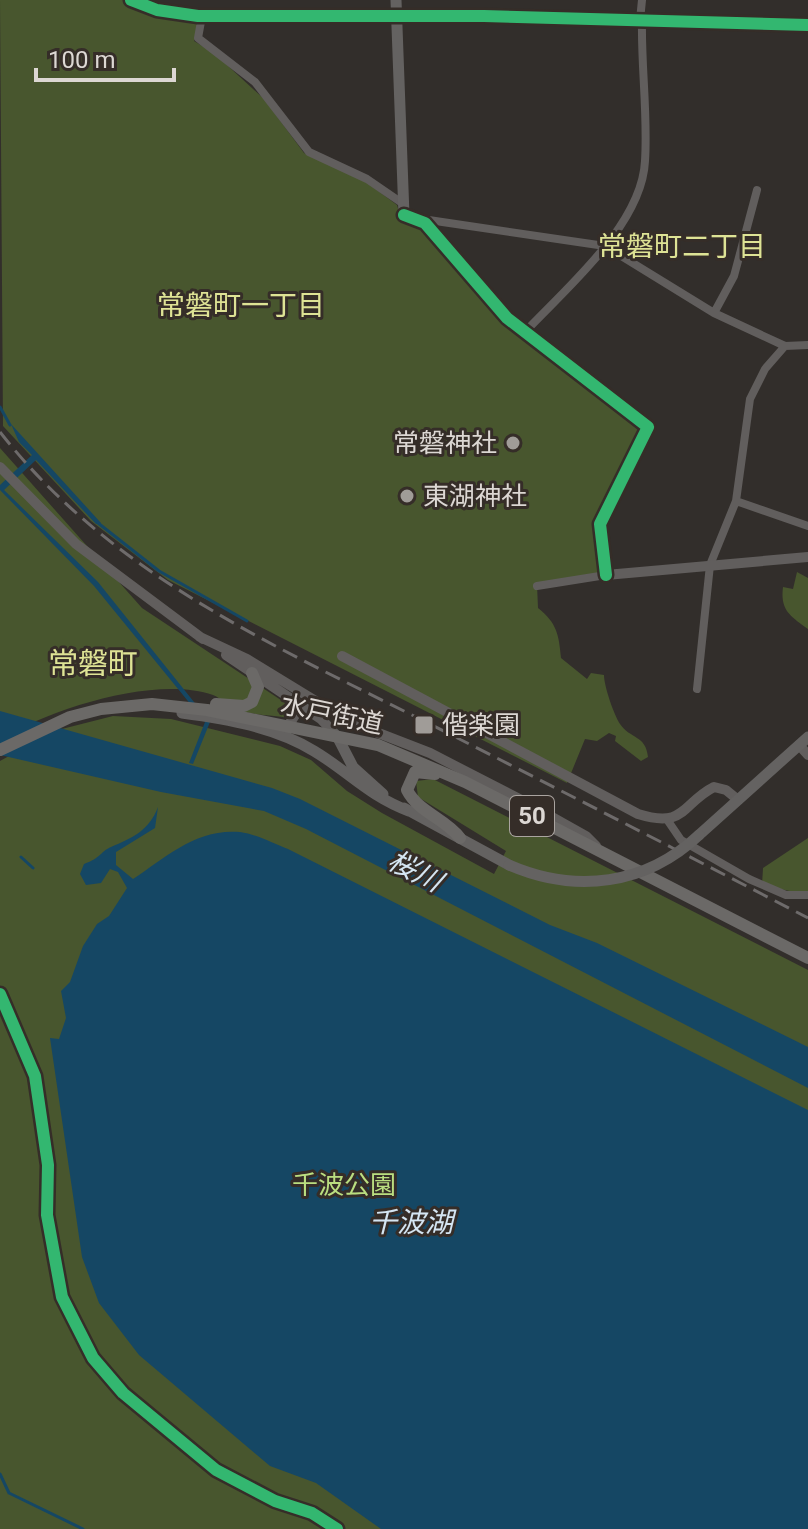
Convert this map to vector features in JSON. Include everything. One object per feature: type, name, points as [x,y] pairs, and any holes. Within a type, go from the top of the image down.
[{"type":"main road","points":[[396,0],[403,209]]},
{"type":"main road","points":[[170,704],[188,699],[228,706],[249,705],[258,693],[252,673]]},
{"type":"main road","points":[[152,704],[282,736],[312,750],[384,802],[409,811]]},
{"type":"main road","name":"水戸街道","points":[[0,750],[70,717],[101,709],[170,704],[337,736],[397,751],[465,782],[808,958]]},
{"type":"main road","points":[[337,736],[362,777],[409,811],[509,865],[552,880],[610,881],[659,865],[699,835],[804,741]]},
{"type":"main road","points":[[460,838],[450,825],[415,802],[407,784],[415,772],[422,770],[465,782]]},
{"type":"street","points":[[131,0],[157,10],[202,16],[641,20],[808,25]]},
{"type":"street","points":[[524,333],[605,246],[637,197],[645,163],[642,0]]},
{"type":"street","points":[[202,16],[198,38],[255,82],[309,152],[367,179],[430,228],[524,333],[648,427],[600,524],[606,575]]},
{"type":"street","points":[[714,313],[734,276],[757,190]]},
{"type":"street","points":[[417,218],[605,246],[714,313],[785,346],[808,345]]},
{"type":"street","points":[[697,689],[710,565],[736,501],[750,399],[765,369],[785,346]]},
{"type":"street","points":[[0,467],[76,544],[200,637],[321,719],[337,736]]},
{"type":"street","points":[[736,501],[808,526]]},
{"type":"street","points":[[537,586],[606,575],[808,557]]},
{"type":"street","points":[[200,637],[247,659],[350,722],[430,753],[543,811],[586,836],[600,850]]},
{"type":"street","points":[[342,656],[638,814],[666,818],[689,810],[714,787],[726,790],[737,799]]},
{"type":"street","points":[[288,726],[297,712],[290,697]]},
{"type":"street","points":[[804,741],[808,755]]},
{"type":"street","points":[[666,818],[681,840],[749,879],[786,895],[808,895]]},
{"type":"street","points":[[0,994],[35,1076],[48,1165],[51,1239],[62,1297],[86,1347],[123,1393],[189,1451],[240,1485],[312,1513],[337,1529]]},
{"type":"green space","name":"偕楽園","points":[[0,0],[123,0],[160,14],[190,18],[200,28],[194,41],[214,53],[264,99],[304,153],[366,182],[397,205],[400,215],[406,220],[423,225],[505,324],[630,415],[643,429],[599,524],[604,575],[537,585],[538,608],[556,630],[561,658],[587,679],[591,673],[604,675],[607,693],[618,720],[624,729],[641,741],[648,757],[641,761],[609,733],[597,741],[585,739],[567,783],[168,580],[91,521],[3,426]]},
{"type":"green space","points":[[0,448],[142,608],[293,708],[289,718],[240,711],[213,695],[162,689],[104,698],[47,717],[0,739]]},
{"type":"green space","points":[[797,572],[808,578],[808,629],[791,616],[783,601],[783,587],[793,589]]},
{"type":"green space","name":"千波湖","points":[[113,716],[171,719],[280,746],[311,760],[347,791],[382,813],[494,874],[506,851],[418,797],[416,781],[433,779],[808,970],[808,1529],[0,1529],[0,761],[54,731]]},
{"type":"green space","points":[[808,838],[808,895],[762,885],[763,868]]},
{"type":"water","points":[[11,424],[101,523],[96,524],[36,460],[4,490],[98,582],[210,722],[193,764],[189,763],[205,722],[94,586],[0,490],[0,485],[32,455],[19,442]]},
{"type":"water","name":"桜川","points":[[0,711],[272,788],[300,799],[550,925],[597,943],[808,1047],[808,1088],[306,829],[264,811],[161,792],[0,755]]},
{"type":"water","name":"千波湖","points":[[158,807],[155,828],[116,852],[116,865],[133,879],[196,839],[224,832],[252,835],[288,849],[808,1110],[808,1529],[381,1529],[316,1483],[270,1466],[139,1355],[99,1303],[82,1257],[50,1038],[59,1039],[66,1018],[61,991],[70,982],[83,946],[97,924],[109,916],[127,888],[118,872],[110,869],[101,883],[86,885],[80,874],[84,864],[139,833]]},
{"type":"waterway","points":[[0,407],[10,425]]},
{"type":"waterway","points":[[98,523],[159,571],[247,621]]},
{"type":"waterway","points":[[21,857],[33,868]]},
{"type":"waterway","points":[[0,1474],[9,1493],[83,1529]]},
{"type":"railway","points":[[0,432],[43,482],[91,526],[196,601],[309,664],[808,918]]},
{"type":"cycle path","points":[[131,0],[157,10],[198,16],[484,16],[808,25]]},
{"type":"cycle path","points":[[404,215],[425,223],[507,318],[648,427],[600,524],[606,575]]},
{"type":"cycle path","points":[[0,994],[35,1076],[48,1165],[47,1215],[62,1297],[93,1358],[123,1393],[216,1470],[275,1501],[312,1513],[337,1529]]},
{"type":"place","name":"常磐神社","points":[[513,443]]},
{"type":"place","name":"東湖神社","points":[[407,496]]},
{"type":"place","name":"偕楽園","points":[[424,725]]},
{"type":"district","name":"常磐町二丁目","points":[[682,246]]},
{"type":"district","name":"常磐町一丁目","points":[[241,305]]},
{"type":"district","name":"常磐町","points":[[93,663]]},
{"type":"park label","name":"千波公園","points":[[344,1185]]}]
